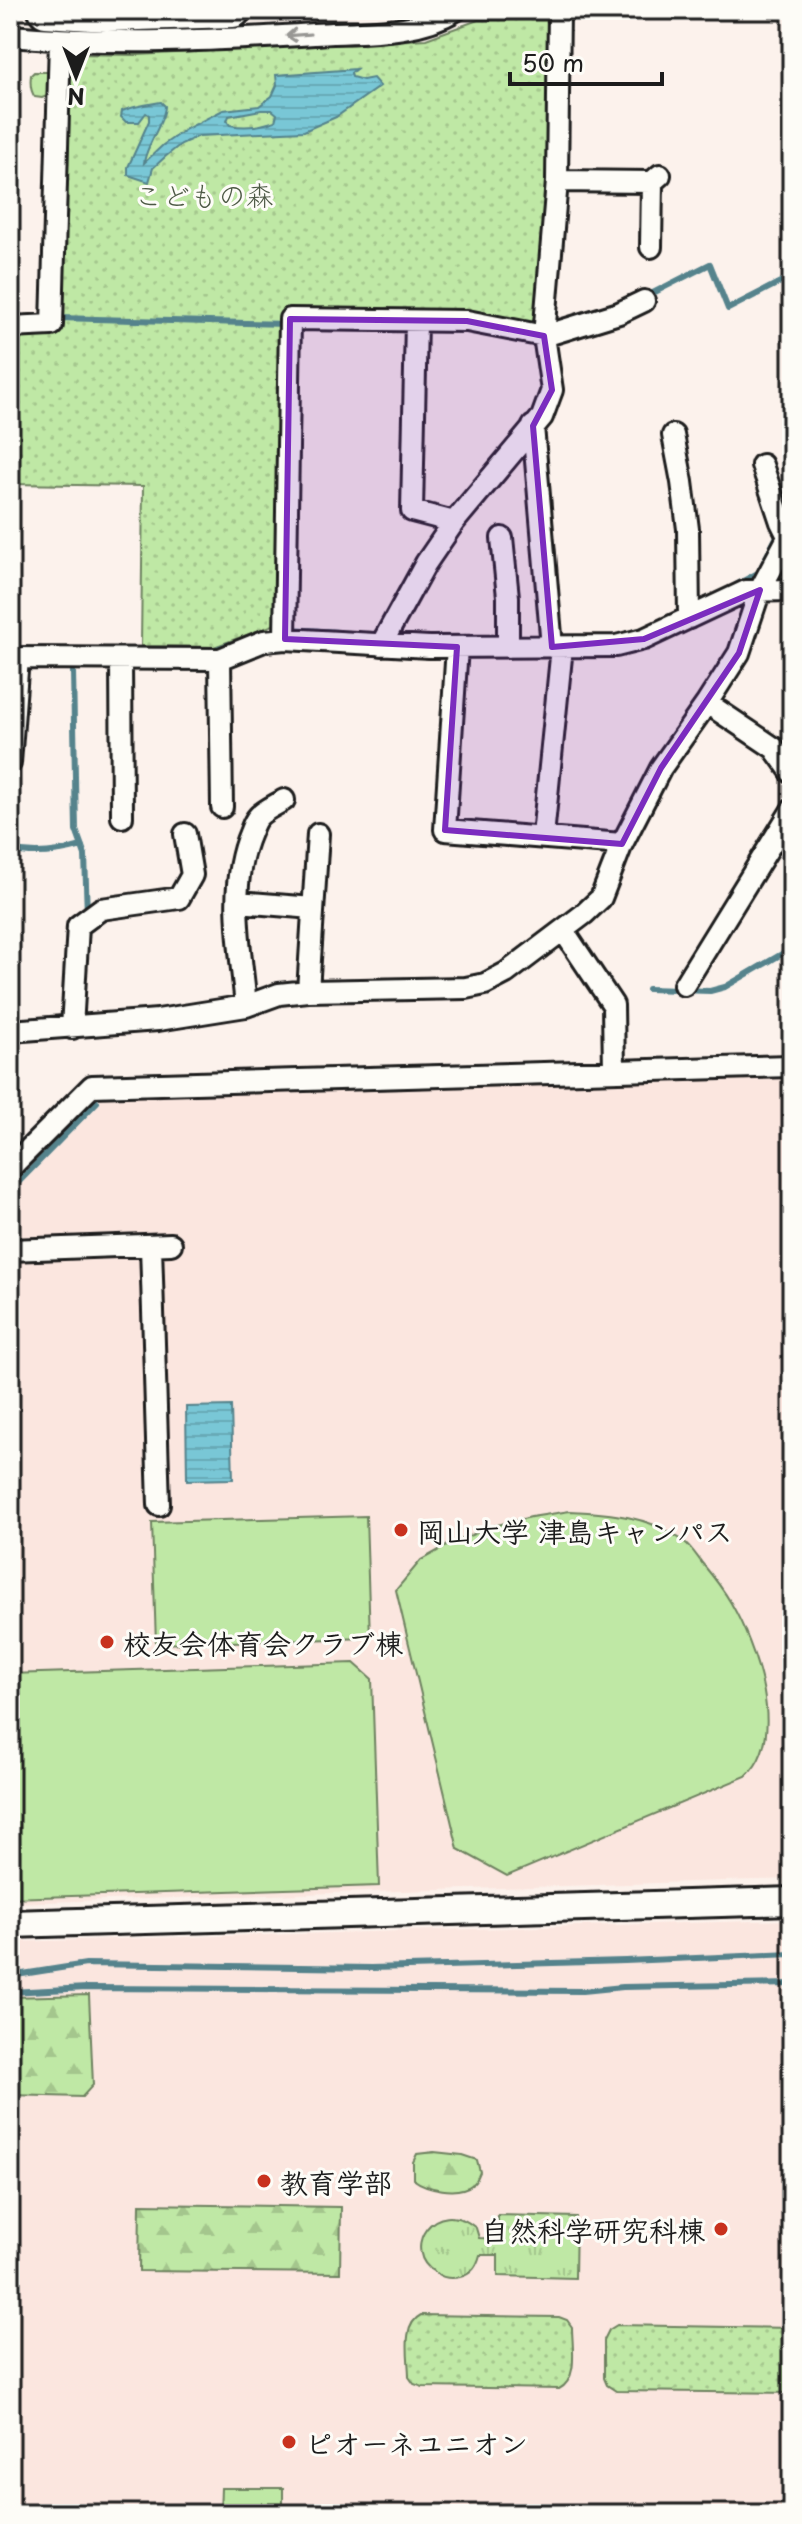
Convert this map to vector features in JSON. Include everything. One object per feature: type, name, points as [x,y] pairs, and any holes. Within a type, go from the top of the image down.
[{"type":"main road","points":[[54,20],[107,14],[233,10]]},
{"type":"street","points":[[10,36],[54,20],[191,42],[394,29],[438,21],[456,10]]},
{"type":"street","points":[[383,640],[426,563],[454,522],[542,417],[552,390],[544,336],[557,181],[559,10]]},
{"type":"street","points":[[10,327],[52,325],[54,20]]},
{"type":"street","points":[[557,181],[656,178],[651,247]]},
{"type":"street","points":[[285,633],[290,319],[416,325],[467,321],[544,336],[619,313],[644,301]]},
{"type":"street","points":[[416,325],[412,511],[454,522]]},
{"type":"street","points":[[533,426],[554,642],[543,836]]},
{"type":"street","points":[[673,435],[688,529],[688,613]]},
{"type":"street","points":[[10,1031],[73,1021],[158,1020],[246,1006],[279,994],[308,991],[466,988],[485,984],[506,973],[601,898],[622,844],[661,768],[739,653],[760,590],[786,529],[762,465]]},
{"type":"street","points":[[502,538],[508,597],[508,641]]},
{"type":"street","points":[[10,763],[14,658],[220,659],[285,633],[457,647],[508,641],[616,646],[644,639],[688,613],[746,591],[792,590]]},
{"type":"street","points":[[457,647],[445,830],[622,844]]},
{"type":"street","points":[[220,659],[222,807]]},
{"type":"street","points":[[121,660],[122,817]]},
{"type":"street","points":[[707,703],[774,748],[792,773]]},
{"type":"street","points":[[246,1006],[238,902],[241,863],[258,815],[284,800]]},
{"type":"street","points":[[684,985],[792,810]]},
{"type":"street","points":[[73,1021],[78,926],[101,909],[179,898],[192,875],[185,834]]},
{"type":"street","points":[[308,991],[318,834]]},
{"type":"street","points":[[238,902],[313,908]]},
{"type":"street","points":[[563,930],[613,1005],[614,1065]]},
{"type":"street","points":[[10,1168],[92,1086],[614,1065],[792,1066]]},
{"type":"street","points":[[10,1250],[161,1245],[159,1505]]},
{"type":"street","points":[[10,1924],[792,1901]]},
{"type":"highlighted area","points":[[290,319],[467,321],[544,336],[552,390],[533,426],[552,647],[644,639],[760,590],[739,653],[661,768],[622,844],[445,830],[457,647],[285,639]]},
{"type":"shaded area","name":"岡山大学 津島キャンパス","points":[[792,1073],[792,1879],[10,1903],[10,1181],[95,1093]]},
{"type":"shaded area","points":[[792,1920],[792,2514],[10,2514],[10,1942]]},
{"type":"green space","name":"こどもの森","points":[[553,19],[547,226],[540,323],[533,328],[472,317],[282,313],[276,624],[214,647],[141,646],[143,486],[10,484],[10,336],[58,333],[65,60],[71,54],[138,55],[426,39],[478,20]]},
{"type":"green space","points":[[34,72],[49,72],[52,85],[47,96],[33,95],[30,81]]},
{"type":"green space","points":[[570,1511],[642,1521],[669,1532],[690,1547],[728,1598],[750,1642],[764,1691],[765,1738],[759,1759],[746,1776],[507,1876],[458,1849],[396,1590],[421,1560],[450,1544],[493,1526]]},
{"type":"green space","points":[[366,1516],[370,1638],[156,1644],[152,1522]]},
{"type":"green space","points":[[354,1663],[372,1679],[379,1886],[10,1898],[10,1674]]},
{"type":"green space","points":[[89,1995],[93,2085],[82,2097],[10,2095],[10,1997]]},
{"type":"green space","points":[[434,2152],[477,2160],[480,2172],[476,2181],[467,2188],[451,2190],[426,2186],[413,2179],[413,2162],[417,2154]]},
{"type":"green space","points":[[140,2204],[341,2207],[340,2273],[139,2271]]},
{"type":"green space","points":[[498,2215],[576,2217],[575,2278],[498,2276],[498,2255],[480,2255],[471,2272],[457,2278],[442,2276],[425,2263],[420,2252],[421,2240],[426,2229],[435,2221],[447,2217],[461,2219],[476,2228],[479,2238],[498,2239]]},
{"type":"green space","points":[[421,2315],[559,2317],[567,2320],[572,2327],[573,2344],[569,2378],[559,2389],[423,2387],[414,2384],[409,2377],[408,2334]]},
{"type":"green space","points":[[617,2325],[792,2328],[792,2393],[616,2391],[607,2385],[604,2378],[604,2340],[609,2330]]},
{"type":"green space","points":[[221,2488],[283,2488],[283,2514],[220,2514]]},
{"type":"water","points":[[356,69],[351,73],[352,77],[363,80],[373,78],[380,86],[336,117],[304,131],[199,136],[181,144],[153,168],[149,182],[128,175],[128,167],[149,115],[146,113],[139,122],[126,122],[121,117],[122,111],[161,102],[165,106],[144,163],[186,129],[223,110],[259,106],[272,96],[277,85],[276,75]],"holes":[[[272,110],[277,114],[275,121],[264,124],[235,126],[227,121],[229,116]]]},
{"type":"water","points":[[231,1406],[233,1479],[187,1480],[186,1407]]},
{"type":"waterway","points":[[645,297],[710,264],[728,309],[792,276]]},
{"type":"waterway","points":[[58,318],[287,324]]},
{"type":"waterway","points":[[736,585],[758,573],[780,530]]},
{"type":"waterway","points":[[290,629],[339,632]]},
{"type":"waterway","points":[[210,651],[233,643]]},
{"type":"waterway","points":[[75,666],[76,830],[85,855],[87,915]]},
{"type":"waterway","points":[[10,850],[46,853],[82,846]]},
{"type":"waterway","points":[[648,989],[710,991],[725,987],[792,948]]},
{"type":"waterway","points":[[10,1191],[97,1102]]},
{"type":"waterway","points":[[10,1976],[86,1964],[371,1968],[792,1954]]},
{"type":"waterway","points":[[10,1992],[87,1988],[583,1991],[623,1987],[792,1984]]},
{"type":"place","name":"岡山大学 津島キャンパス","points":[[401,1530]]},
{"type":"place","name":"校友会体育会クラブ棟","points":[[107,1642]]},
{"type":"place","name":"教育学部","points":[[264,2181]]},
{"type":"place","name":"自然科学研究科棟","points":[[721,2229]]},
{"type":"place","name":"ピオーネユニオン","points":[[289,2442]]}]
